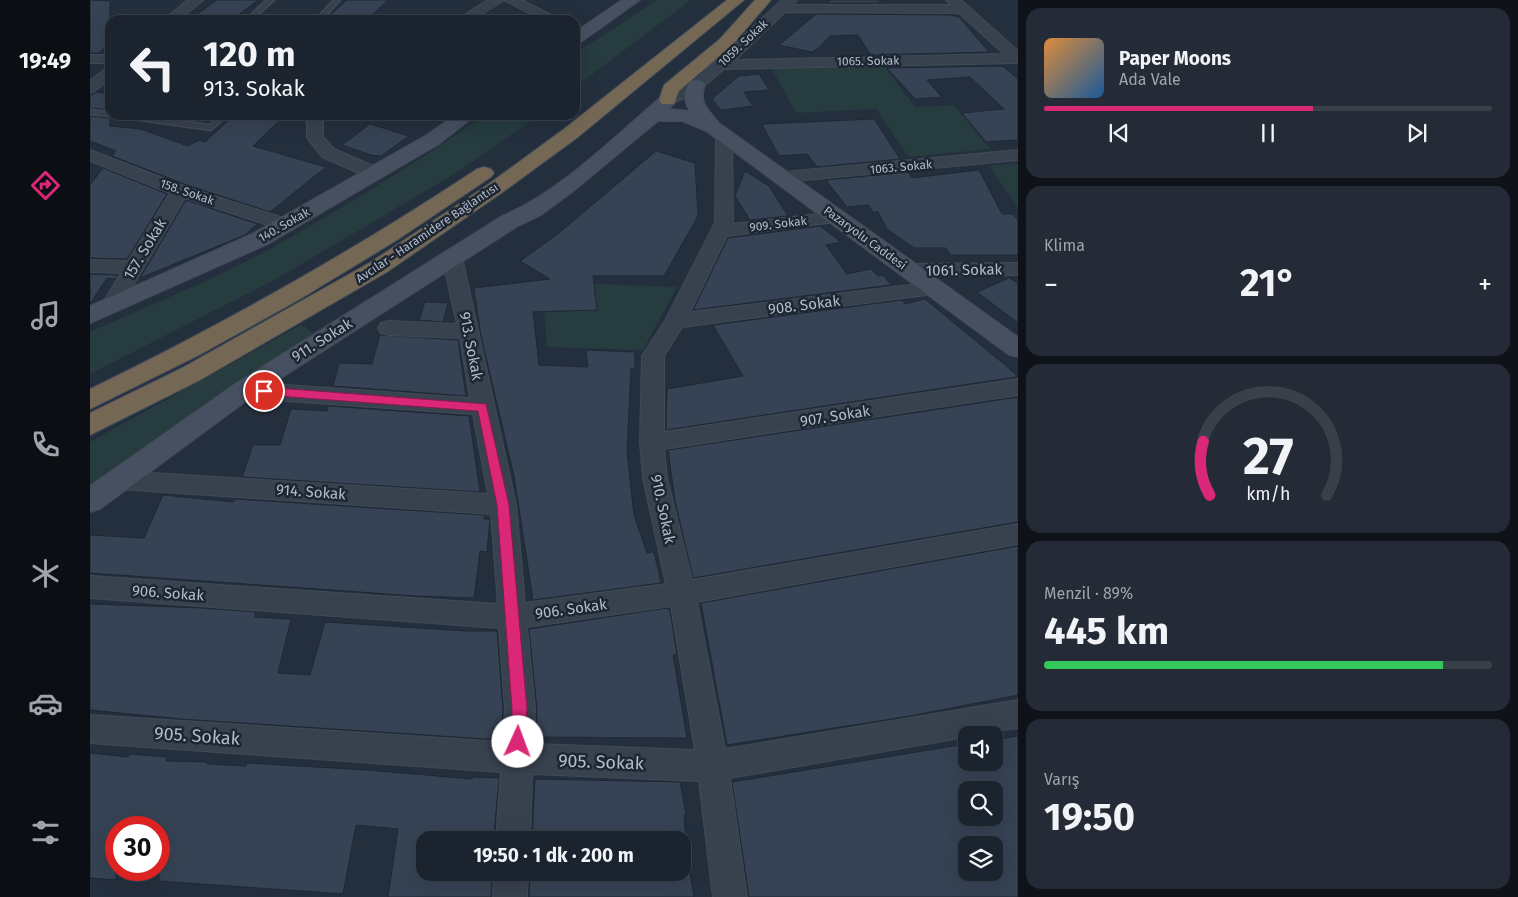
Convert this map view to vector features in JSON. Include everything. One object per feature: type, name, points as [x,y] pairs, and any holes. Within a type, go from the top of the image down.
[{"type":"highway","points":[[634,61],[712,0]]},
{"type":"highway","name":"Avcılar - Haramidere Bağlantısı","points":[[90,425],[191,374],[380,267],[501,184],[648,71],[736,0]]},
{"type":"highway","points":[[648,71],[683,56],[716,32],[754,0]]},
{"type":"highway","points":[[668,100],[670,89],[726,42],[763,0]]},
{"type":"highway","name":"Avcılar - Haramidere Bağlantısı","points":[[90,400],[198,346],[378,244],[503,160],[557,120]]},
{"type":"street","points":[[176,15],[196,0]]},
{"type":"street","points":[[472,15],[498,0]]},
{"type":"street","points":[[511,0],[543,15]]},
{"type":"street","points":[[580,32],[632,0]]},
{"type":"street","points":[[786,4],[819,10],[958,4],[1017,59]]},
{"type":"street","name":"1059. Sokak","points":[[668,100],[696,85],[721,65],[786,4]]},
{"type":"street","points":[[90,59],[105,59]]},
{"type":"street","name":"1065. Sokak","points":[[721,65],[1017,59]]},
{"type":"street","points":[[90,88],[105,76]]},
{"type":"street","points":[[696,85],[691,94],[692,103],[718,130]]},
{"type":"street","points":[[668,100],[692,109],[718,130]]},
{"type":"street","name":"911. Sokak","points":[[90,502],[244,390],[510,221],[534,211],[602,159],[668,100]]},
{"type":"street","name":"911. Sokak","points":[[510,221],[519,209],[643,112],[654,104],[668,100]]},
{"type":"street","points":[[649,117],[664,113],[677,114],[701,120],[718,130]]},
{"type":"street","points":[[315,120],[315,138],[328,153],[374,174]]},
{"type":"street","name":"140. Sokak","points":[[97,311],[260,239],[432,140],[460,120]]},
{"type":"street","name":"Pazaryolu Caddesi","points":[[718,130],[1018,349]]},
{"type":"street","name":"910. Sokak","points":[[718,130],[724,224],[675,321],[653,356],[652,442],[655,478],[682,593],[713,766],[730,897]]},
{"type":"street","name":"1063. Sokak","points":[[784,177],[1018,155]]},
{"type":"street","points":[[90,175],[95,157]]},
{"type":"street","name":"158. Sokak","points":[[95,157],[180,191],[286,225]]},
{"type":"street","name":"157. Sokak","points":[[97,311],[134,267],[180,191]]},
{"type":"street","name":"909. Sokak","points":[[720,231],[836,217]]},
{"type":"street","name":"913. Sokak","points":[[452,257],[469,331],[503,505],[520,709],[514,831]]},
{"type":"street","points":[[90,266],[134,267]]},
{"type":"street","name":"1061. Sokak","points":[[909,270],[1018,269]]},
{"type":"street","name":"908. Sokak","points":[[675,321],[934,288]]},
{"type":"street","points":[[388,328],[469,331]]},
{"type":"street","name":"907. Sokak","points":[[652,442],[1018,387]]},
{"type":"street","points":[[244,390],[483,407]]},
{"type":"street","name":"914. Sokak","points":[[120,480],[503,505]]},
{"type":"street","name":"906. Sokak","points":[[90,587],[513,617],[682,593],[1018,534]]},
{"type":"street","name":"905. Sokak","points":[[90,729],[518,758],[713,766],[1018,714]]},
{"type":"street","points":[[510,897],[511,881]]},
{"type":"lane","points":[[254,15],[271,0]]},
{"type":"lane","points":[[323,15],[337,0]]},
{"type":"lane","points":[[90,112],[105,114]]},
{"type":"lane","points":[[160,120],[211,128],[219,120]]},
{"type":"green space","points":[[657,0],[691,0],[580,83],[580,51]]},
{"type":"green space","points":[[885,67],[915,107],[954,105],[990,149],[909,157],[876,109],[796,113],[772,69]]},
{"type":"green space","points":[[477,120],[532,120],[459,171],[280,277],[90,374],[90,332],[253,258],[328,215],[433,150]]},
{"type":"green space","points":[[1018,163],[1018,208],[989,166]]},
{"type":"green space","points":[[542,282],[677,287],[643,350],[547,347]]},
{"type":"green space","points":[[301,325],[313,333],[191,416],[90,490],[90,442]]},
{"type":"building","points":[[90,0],[110,1],[110,15],[105,15],[105,47],[99,53],[90,53]]},
{"type":"building","points":[[217,0],[258,0],[238,15],[196,15]]},
{"type":"building","points":[[347,0],[388,0],[372,15],[330,15]]},
{"type":"building","points":[[831,0],[881,0],[878,3],[827,3]]},
{"type":"building","points":[[816,14],[950,15],[959,17],[989,52],[875,55],[870,54],[858,35],[830,36],[819,48],[812,52],[779,45]]},
{"type":"building","points":[[1003,66],[1018,79],[1018,140],[986,142],[962,113],[1004,109],[970,77],[927,80],[942,97],[915,99],[887,68]]},
{"type":"building","points":[[759,74],[769,90],[744,92],[753,106],[721,110],[712,99],[739,76]]},
{"type":"building","points":[[97,92],[105,93],[105,110],[90,108],[90,95]]},
{"type":"building","points":[[90,116],[110,120],[110,126],[141,129],[188,146],[199,140],[205,142],[229,120],[280,120],[253,146],[326,167],[270,212],[187,185],[112,156],[116,151],[90,141]]},
{"type":"building","points":[[874,119],[900,159],[817,167],[807,154],[779,156],[762,124]]},
{"type":"building","points":[[370,124],[409,136],[381,156],[371,155],[342,145]]},
{"type":"building","points":[[656,151],[695,163],[698,216],[664,276],[593,276],[597,310],[533,312],[539,365],[588,367],[586,350],[635,352],[635,369],[631,368],[627,452],[634,515],[647,553],[654,552],[661,583],[533,600],[514,476],[481,336],[474,288],[550,279],[520,261],[559,233]]},
{"type":"building","points":[[103,168],[167,194],[127,259],[90,258],[90,185]]},
{"type":"building","points":[[979,170],[1002,214],[1013,214],[1018,220],[1018,255],[950,255],[946,248],[914,248],[887,229],[878,212],[873,212],[868,205],[847,207],[826,180],[908,172],[912,178]]},
{"type":"building","points":[[745,171],[769,186],[788,216],[750,220],[735,196]]},
{"type":"building","points":[[186,200],[257,224],[245,235],[140,278]]},
{"type":"building","points":[[820,226],[841,242],[826,245],[847,274],[871,269],[878,276],[883,275],[891,285],[693,310],[728,238]]},
{"type":"building","points":[[90,274],[118,275],[115,279],[107,278],[90,304]]},
{"type":"building","points":[[1009,278],[1018,283],[1018,323],[977,292]]},
{"type":"building","points":[[925,299],[1016,374],[1016,377],[666,430],[667,389],[743,376],[713,325],[902,300],[905,304]]},
{"type":"building","points":[[425,302],[448,303],[443,322],[419,320]]},
{"type":"building","points":[[380,335],[458,340],[466,396],[333,386],[339,363],[372,364]]},
{"type":"building","points":[[1018,397],[1018,522],[693,578],[675,501],[668,450]]},
{"type":"building","points":[[328,406],[469,416],[480,492],[242,477],[253,445],[280,445],[291,409],[327,411]]},
{"type":"building","points":[[163,495],[234,502],[235,499],[484,515],[484,519],[490,519],[487,552],[480,551],[474,598],[416,596],[90,573],[90,535],[144,538]]},
{"type":"building","points":[[1018,546],[1018,695],[910,716],[727,745],[701,603]]},
{"type":"building","points":[[90,604],[203,608],[256,612],[255,617],[291,619],[278,673],[310,675],[325,622],[466,631],[497,631],[503,709],[501,740],[181,719],[90,710]]},
{"type":"building","points":[[667,608],[670,611],[677,654],[673,655],[687,738],[536,737],[537,709],[529,629]]},
{"type":"building","points":[[1018,736],[1018,897],[749,897],[732,782],[958,745],[958,771],[1003,771],[1003,738]]},
{"type":"building","points":[[90,753],[128,757],[129,754],[167,757],[166,761],[207,762],[207,764],[246,766],[247,763],[367,770],[472,779],[473,777],[499,778],[494,831],[416,831],[416,881],[492,881],[491,897],[388,897],[398,829],[356,825],[343,894],[159,881],[170,881],[170,816],[105,816],[105,879],[90,878]]},
{"type":"building","points":[[535,779],[680,782],[686,815],[684,815],[685,831],[532,831]]},
{"type":"building","points":[[691,878],[694,897],[529,897],[530,881],[691,881]]},
{"type":"route","points":[[264,391],[483,407],[503,505],[520,709],[518,742]]}]
